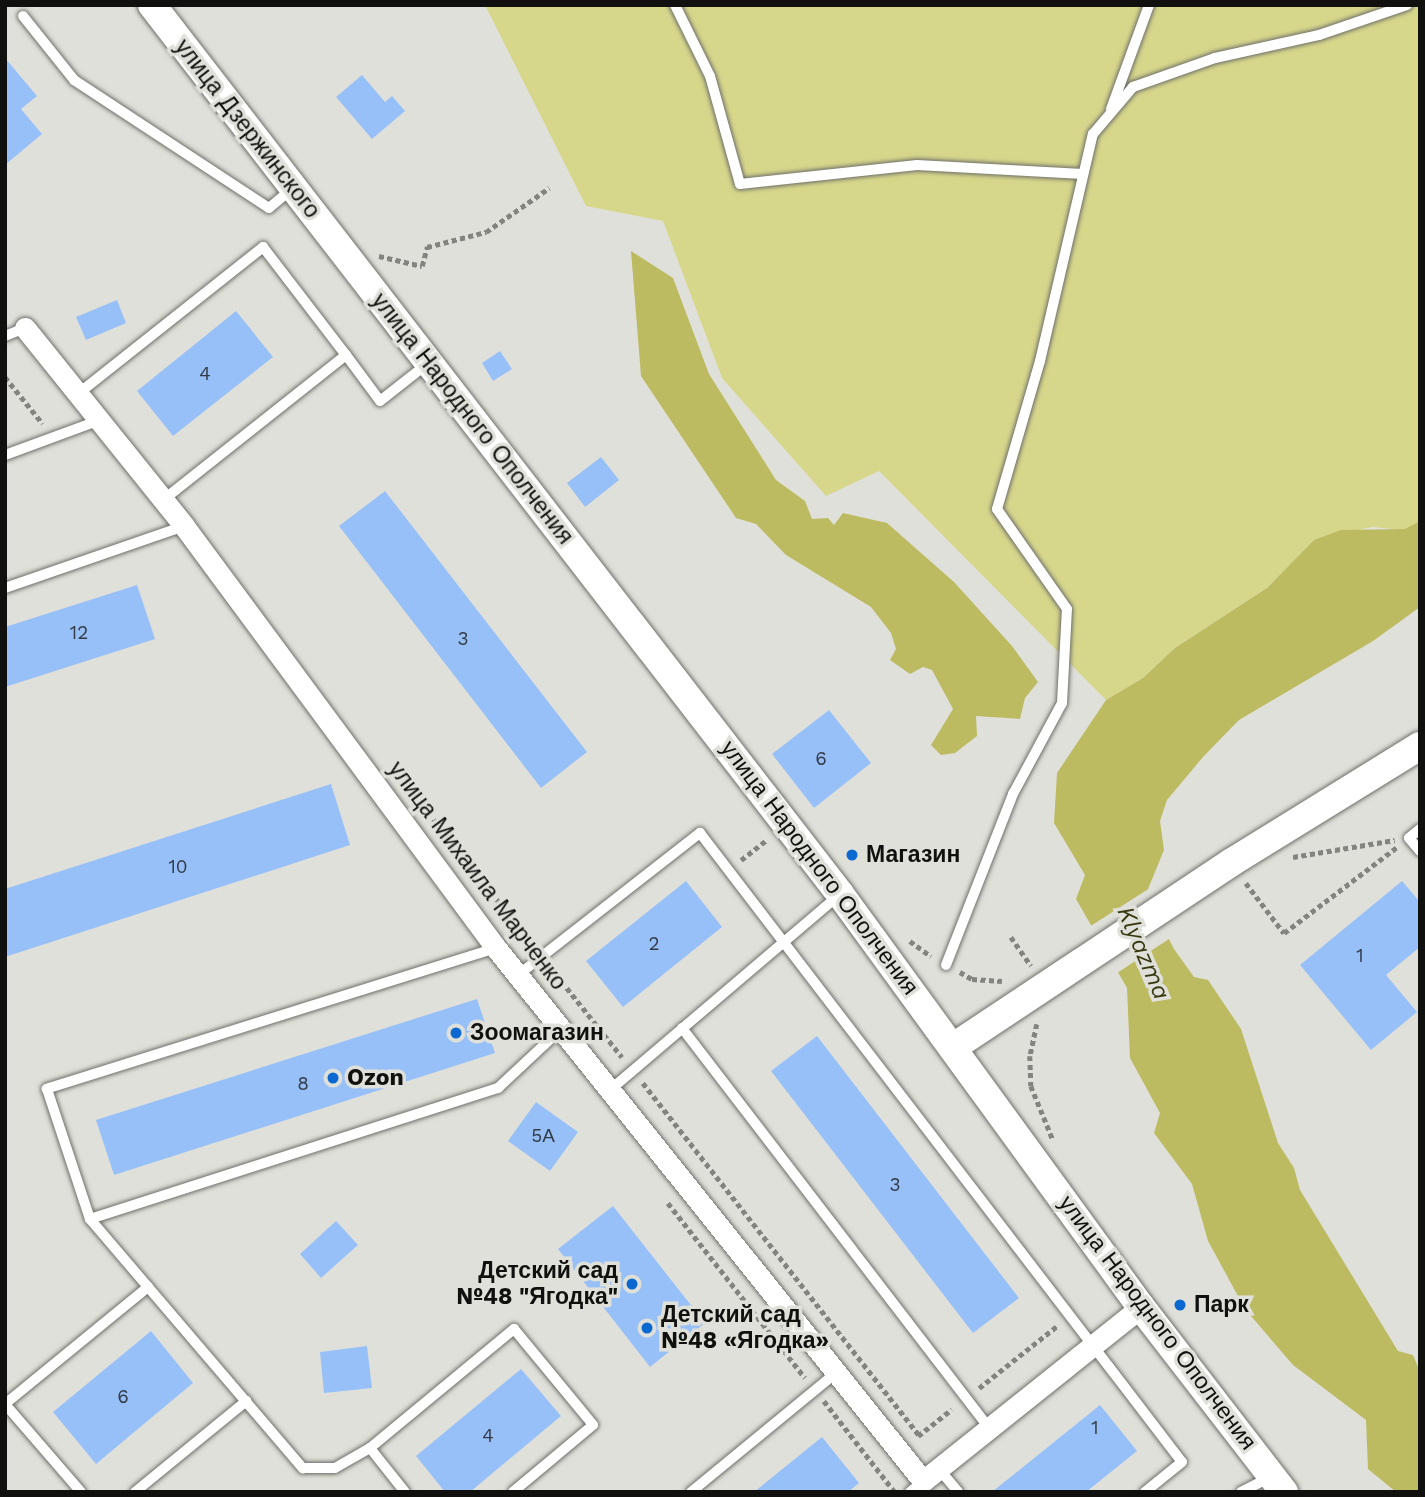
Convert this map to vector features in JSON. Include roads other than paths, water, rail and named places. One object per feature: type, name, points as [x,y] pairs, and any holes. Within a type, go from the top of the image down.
[{"type":"street","name":"улица Дзержинского","points":[[152,5],[342,253]]},
{"type":"street","name":"улица Народного Ополчения","points":[[342,253],[840,894],[955,1046],[1142,1307],[1278,1484]]},
{"type":"street","name":"улица Михаила Марченко","points":[[15,332],[79,393],[184,526],[496,948],[924,1481]]},
{"type":"street","points":[[955,1046],[1036,981],[1237,869],[1420,746]]},
{"type":"street","points":[[924,1481],[1142,1307]]},
{"type":"lane","points":[[675,5],[710,76],[740,184],[917,165],[1083,174]]},
{"type":"lane","points":[[1109,115],[1149,5]]},
{"type":"lane","points":[[946,965],[1013,794],[1062,704],[1068,609],[997,509],[1041,361],[1093,134],[1133,86],[1215,58],[1319,35],[1406,5]]},
{"type":"lane","points":[[23,16],[74,80],[269,208],[293,188]]},
{"type":"lane","points":[[79,393],[263,247],[380,401],[428,364]]},
{"type":"lane","points":[[162,500],[346,355]]},
{"type":"lane","points":[[5,456],[100,420]]},
{"type":"lane","points":[[5,589],[184,526]]},
{"type":"lane","points":[[1420,829],[1409,838],[1420,851]]},
{"type":"lane","points":[[518,975],[700,833],[1182,1462],[1144,1492]]},
{"type":"lane","points":[[610,1090],[840,894]]},
{"type":"lane","points":[[496,948],[47,1089],[90,1219],[303,1468],[335,1468],[370,1448],[514,1329],[593,1425],[513,1492]]},
{"type":"lane","points":[[682,1028],[989,1429]]},
{"type":"lane","points":[[90,1219],[498,1088],[561,1029]]},
{"type":"lane","points":[[82,1492],[5,1404],[148,1287]]},
{"type":"lane","points":[[691,1492],[836,1373]]},
{"type":"lane","points":[[135,1492],[246,1402]]},
{"type":"lane","points":[[370,1448],[405,1492]]},
{"type":"lane","points":[[924,1481],[958,1492]]},
{"type":"lane","points":[[1241,1492],[1278,1484]]},
{"type":"water","points":[[631,251],[673,278],[709,374],[776,480],[805,501],[812,519],[828,518],[834,525],[843,513],[887,523],[954,582],[1012,646],[1038,682],[1025,698],[1020,719],[976,716],[977,736],[955,753],[941,755],[931,745],[953,709],[932,670],[923,667],[910,674],[890,660],[896,649],[891,633],[871,607],[786,555],[756,524],[736,518],[641,376]]},
{"type":"water","name":"Klyazma","points":[[1420,521],[1420,607],[1373,641],[1239,720],[1203,757],[1167,800],[1160,821],[1164,850],[1148,889],[1152,906],[1174,949],[1194,977],[1208,980],[1241,1029],[1278,1143],[1294,1168],[1300,1190],[1398,1351],[1413,1355],[1420,1372],[1420,1492],[1396,1492],[1368,1469],[1366,1420],[1293,1365],[1245,1309],[1208,1241],[1192,1184],[1154,1133],[1160,1113],[1130,1058],[1127,988],[1076,899],[1085,875],[1054,823],[1057,773],[1106,700],[1143,678],[1175,648],[1267,588],[1314,540],[1341,530],[1405,529]]},
{"type":"place","name":"Магазин","points":[[852,855]]},
{"type":"place","name":"Зоомагазин","points":[[456,1033]]},
{"type":"place","name":"Ozon","points":[[333,1078]]},
{"type":"place","name":"Детский сад №48 \"Ягодка\"","points":[[632,1284]]},
{"type":"place","name":"Парк","points":[[1180,1305]]},
{"type":"place","name":"Детский сад №48 «Ягодка»","points":[[647,1328]]}]
